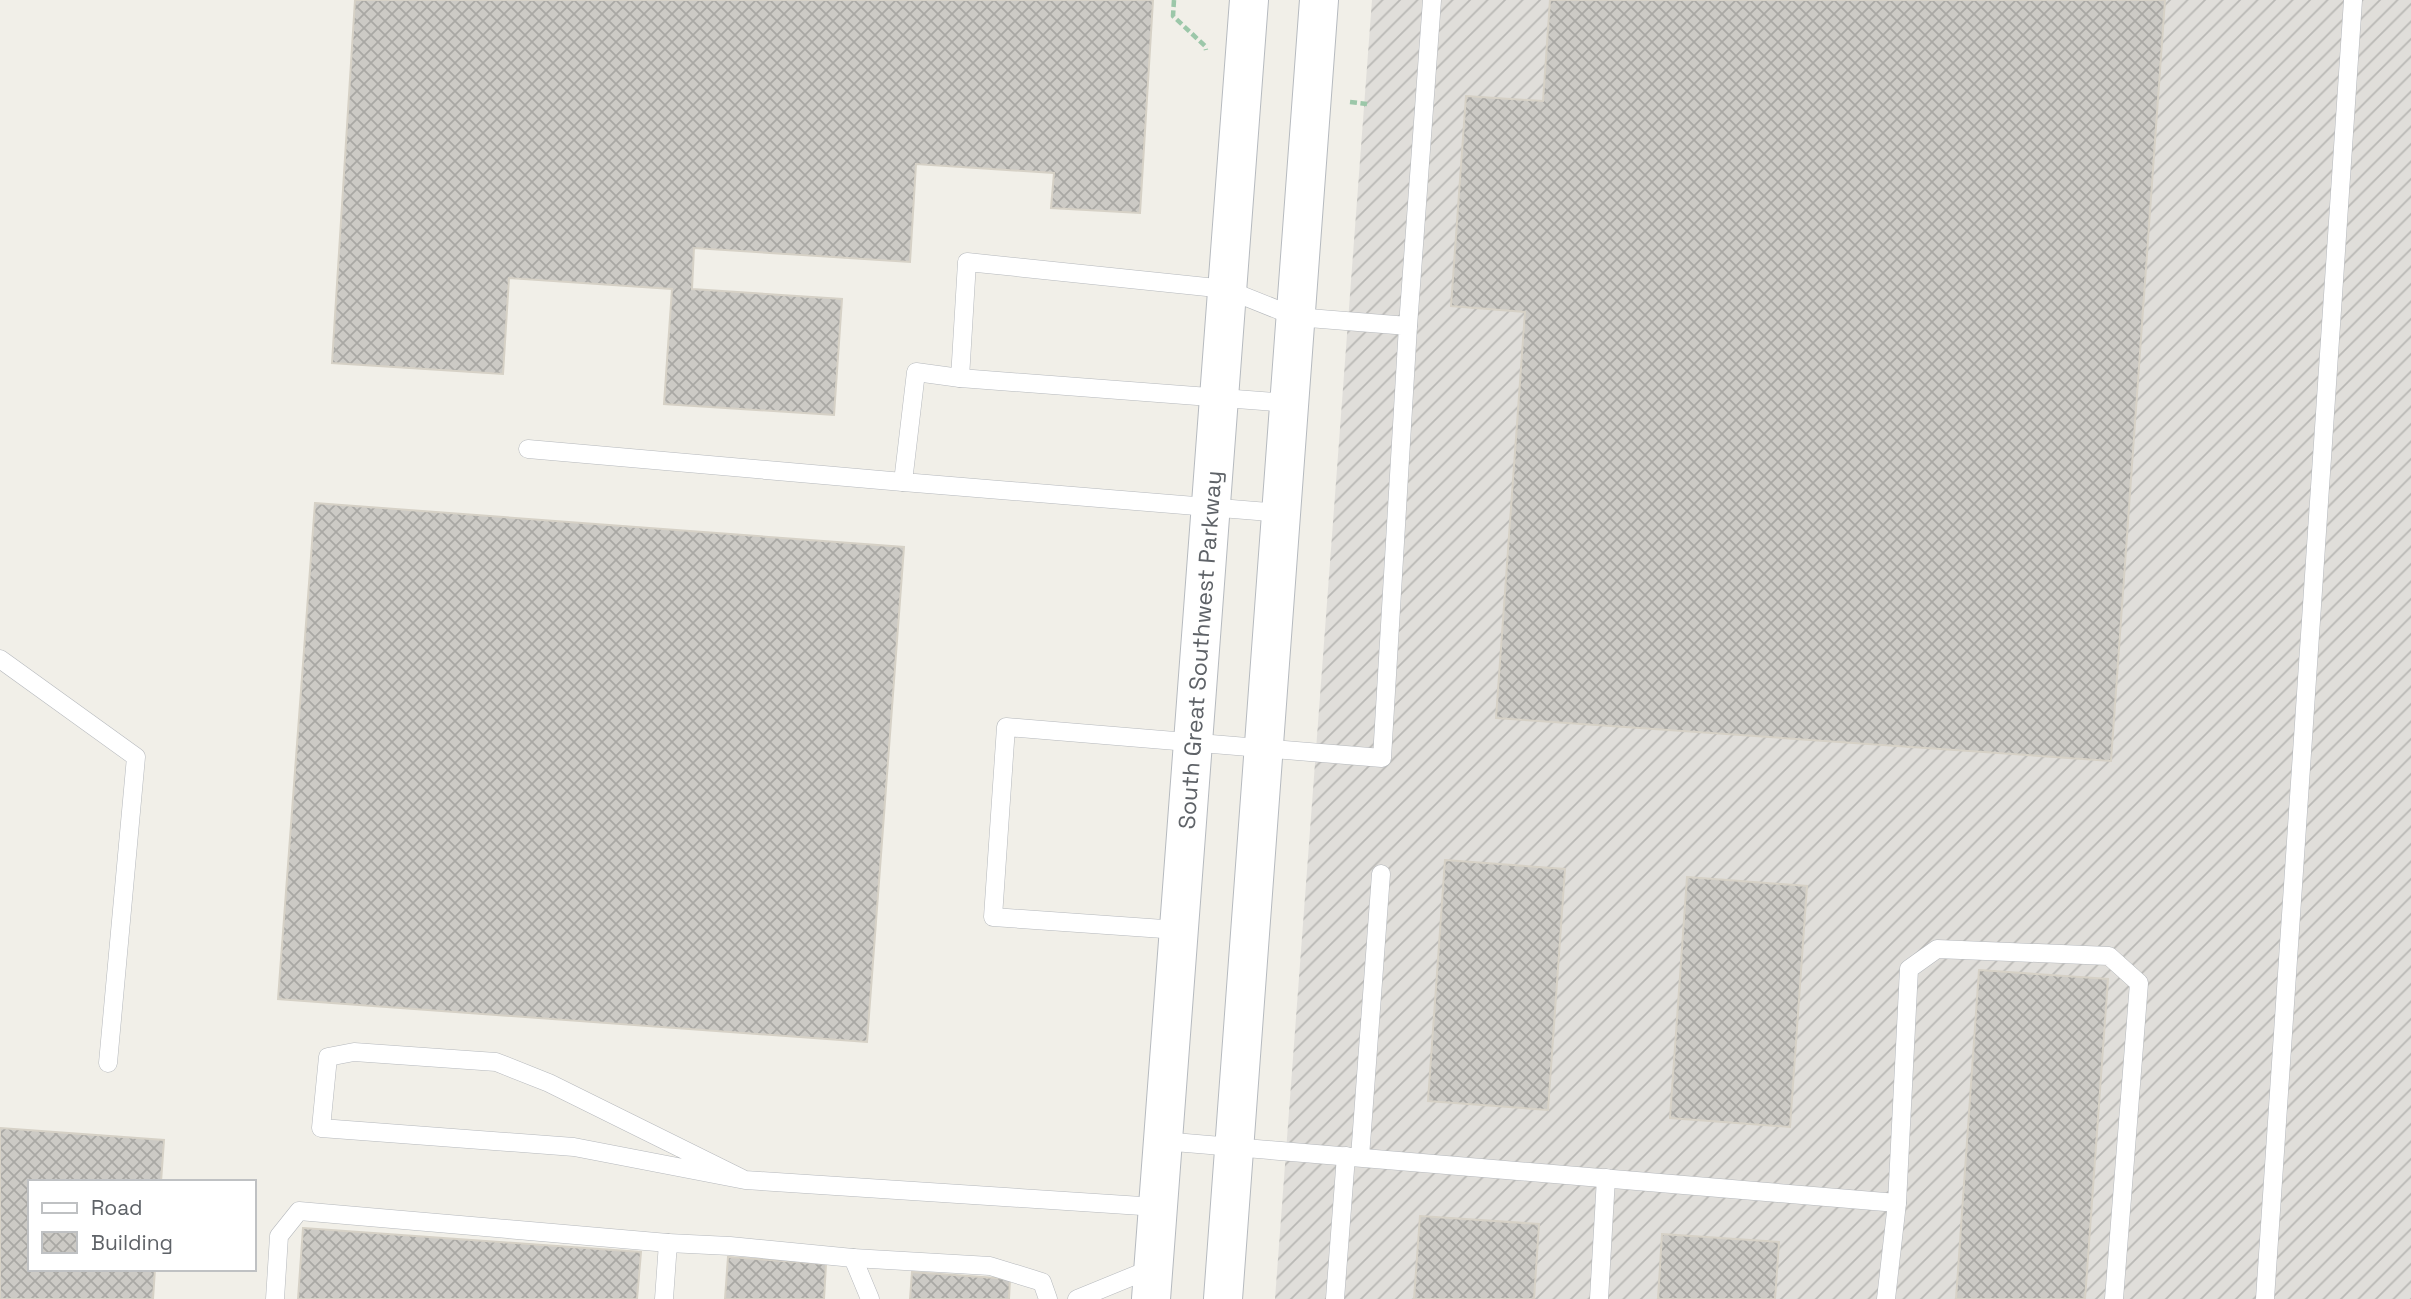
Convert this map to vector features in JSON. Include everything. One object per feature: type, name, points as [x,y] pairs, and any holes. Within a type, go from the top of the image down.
[{"type":"main road","name":"South Great Southwest Parkway","points":[[1152,1283],[1249,0]]},
{"type":"main road","points":[[1223,1299],[1319,0]]},
{"type":"lane","points":[[1178,930],[993,917],[1006,727],[1263,746],[1382,758],[1408,326],[1432,0]]},
{"type":"lane","points":[[2265,1299],[2353,0]]},
{"type":"lane","points":[[960,378],[967,262],[1226,289],[1296,317],[1408,326]]},
{"type":"lane","points":[[903,482],[916,372],[960,378],[1289,403]]},
{"type":"lane","points":[[528,449],[1280,513]]},
{"type":"lane","points":[[0,659],[136,757],[108,1062]]},
{"type":"lane","points":[[1335,1299],[1353,1156],[1381,874]]},
{"type":"lane","points":[[1886,1299],[1897,1203],[1909,968],[1937,949],[2109,956],[2139,983],[2114,1299]]},
{"type":"lane","points":[[745,1180],[549,1083],[496,1062],[354,1052],[328,1057],[321,1128],[574,1147],[745,1180],[1157,1207]]},
{"type":"lane","points":[[1162,1141],[1897,1203]]},
{"type":"lane","points":[[1599,1299],[1606,1178]]},
{"type":"lane","points":[[275,1299],[279,1236],[299,1211],[853,1258],[990,1266],[1042,1282],[1048,1299]]},
{"type":"lane","points":[[664,1299],[668,1243]]},
{"type":"lane","points":[[853,1258],[870,1299]]},
{"type":"lane","points":[[1077,1299],[1152,1283]]},
{"type":"path","points":[[1174,0],[1173,16],[1205,46],[1206,58]]},
{"type":"shaded area","points":[[1372,0],[2411,0],[2411,1299],[1275,1299]]},
{"type":"building","points":[[355,0],[1153,0],[1140,213],[1051,208],[1054,173],[916,164],[910,262],[694,248],[692,289],[842,299],[834,415],[664,404],[672,289],[509,278],[503,374],[332,363]]},
{"type":"building","points":[[1550,0],[2165,0],[2111,761],[1496,718],[1525,312],[1451,306],[1466,96],[1543,101]]},
{"type":"building","points":[[315,503],[904,547],[867,1042],[278,999]]},
{"type":"building","points":[[1445,860],[1565,869],[1548,1110],[1428,1101]]},
{"type":"building","points":[[1687,877],[1807,886],[1790,1127],[1670,1118]]},
{"type":"building","points":[[1979,970],[2108,979],[2085,1299],[1956,1299]]},
{"type":"building","points":[[0,1128],[164,1140],[161,1180],[28,1180],[28,1271],[155,1271],[153,1299],[0,1299]]},
{"type":"building","points":[[1420,1216],[1539,1224],[1534,1299],[1414,1299]]},
{"type":"building","points":[[303,1228],[641,1252],[637,1299],[298,1299]]},
{"type":"building","points":[[1662,1234],[1779,1242],[1775,1299],[1658,1299]]},
{"type":"building","points":[[728,1257],[826,1264],[824,1299],[725,1299]]},
{"type":"building","points":[[912,1272],[1010,1279],[1009,1299],[910,1299]]}]
